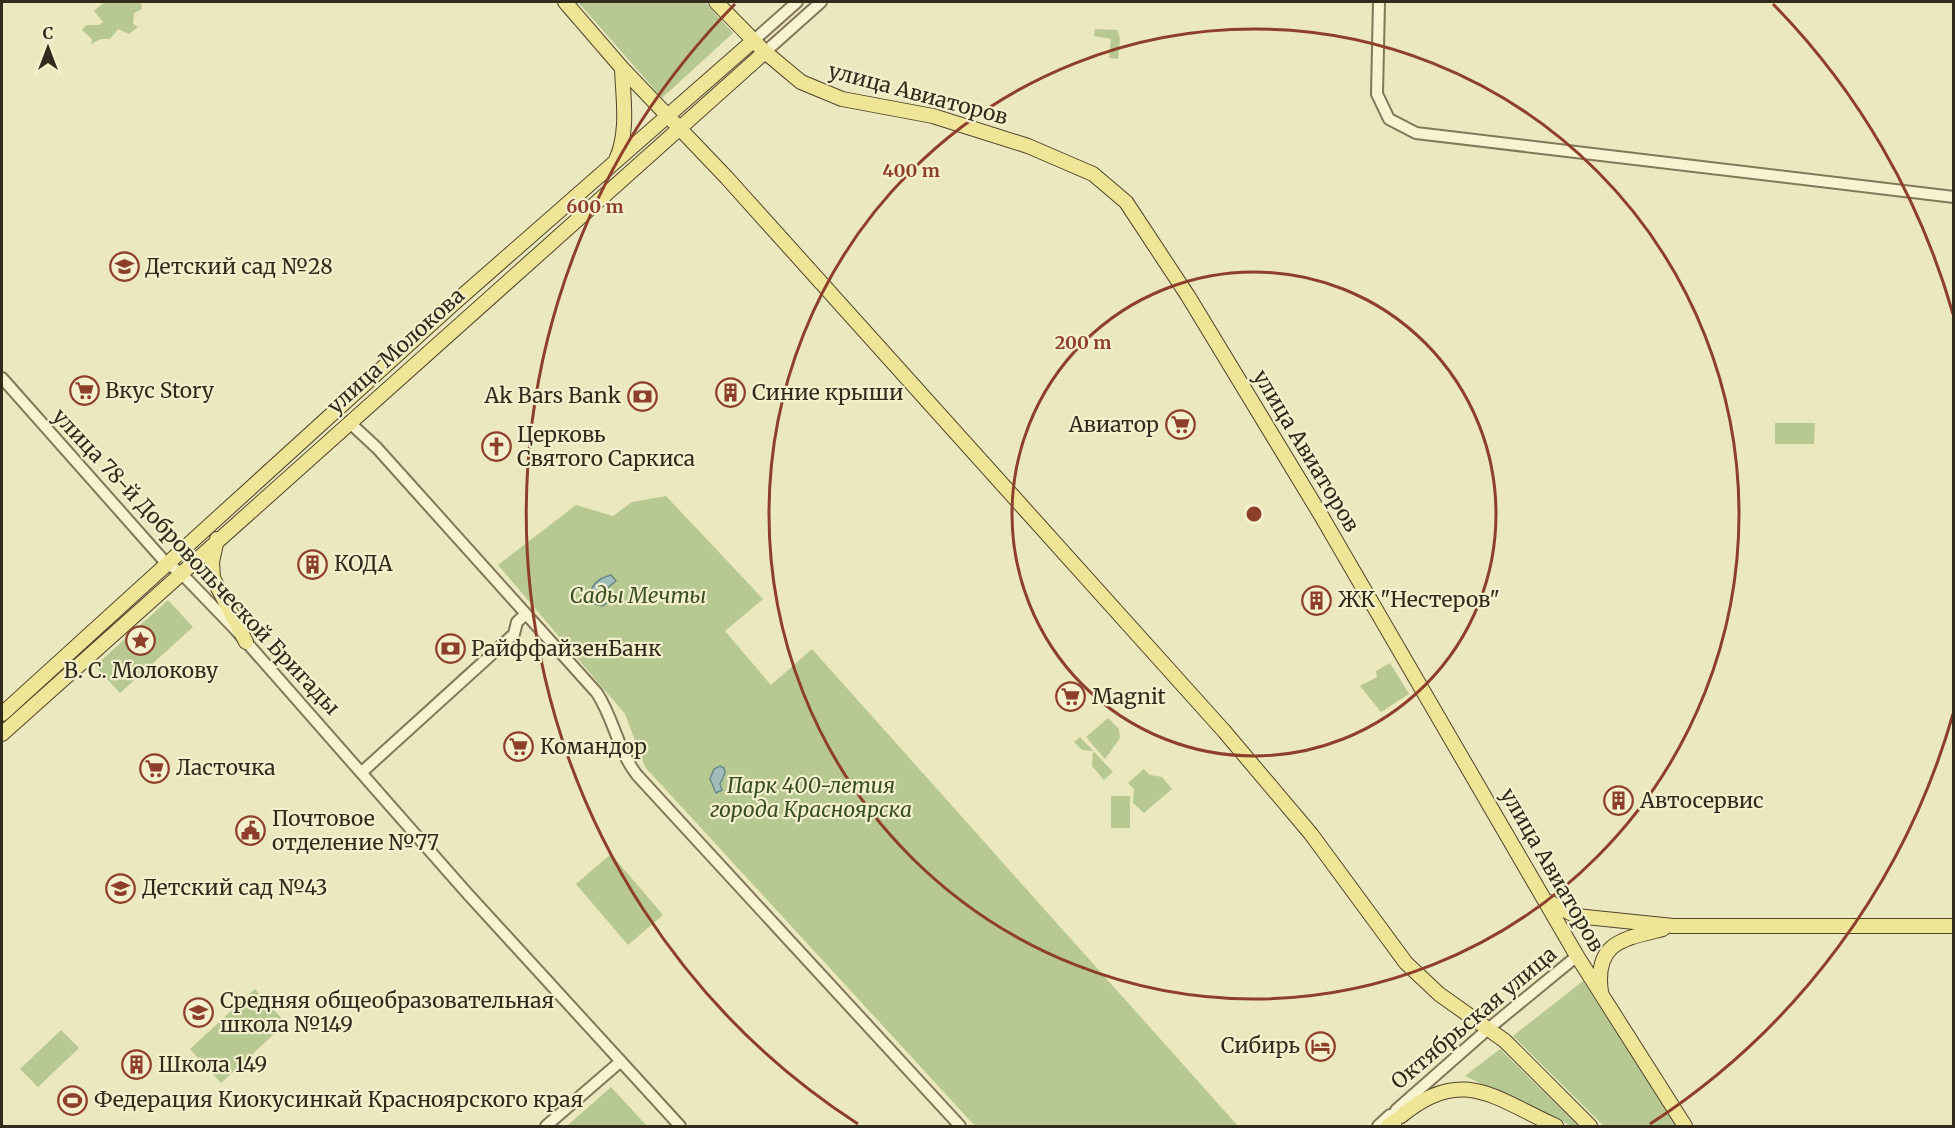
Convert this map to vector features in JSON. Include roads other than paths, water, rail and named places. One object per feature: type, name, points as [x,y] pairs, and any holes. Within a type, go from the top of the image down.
[{"type":"main road","points":[[565,2],[622,68],[727,177],[1224,731],[1311,834],[1406,963],[1424,982],[1504,1041],[1590,1126]]},
{"type":"main road","name":"улица Авиаторов","points":[[716,2],[753,41],[801,82],[834,96],[933,116],[1065,160],[1093,174],[1126,202],[1188,296],[1322,517],[1577,956],[1685,1126]]},
{"type":"main road","name":"улица Молокова","points":[[2,714],[166,563],[323,425],[453,304],[753,41]]},
{"type":"main road","name":"улица Молокова","points":[[2,734],[180,572],[765,52]]},
{"type":"main road","points":[[613,165],[621,148],[624,131],[622,68]]},
{"type":"main road","points":[[217,539],[212,562],[213,578],[246,642]]},
{"type":"main road","points":[[1546,901],[1576,916],[1673,926],[1953,926]]},
{"type":"main road","points":[[1601,995],[1598,975],[1604,956],[1615,943],[1673,926]]},
{"type":"main road","points":[[1394,1118],[1421,1099],[1440,1091],[1466,1088],[1556,1126]]},
{"type":"street","name":"улица Молокова","points":[[753,41],[797,2]]},
{"type":"street","name":"улица Молокова","points":[[765,52],[821,2]]},
{"type":"street","points":[[1379,2],[1377,94],[1389,118],[1416,133],[1953,197]]},
{"type":"street","name":"улица 78-й Добровольческой Бригады","points":[[2,378],[166,563],[180,572],[246,642],[466,892],[680,1126]]},
{"type":"street","points":[[349,422],[377,448],[597,693],[613,719],[629,765],[637,775],[960,1126]]},
{"type":"street","points":[[362,772],[514,634],[517,622],[526,614]]},
{"type":"street","name":"Октябрьская улица","points":[[1378,1126],[1394,1118],[1488,1029],[1577,956]]},
{"type":"street","points":[[546,1126],[621,1061]]},
{"type":"water","points":[[611,575],[616,581],[605,590],[608,602],[603,606],[589,603],[587,600],[595,583]]},
{"type":"water","points":[[720,766],[724,768],[725,773],[720,784],[722,790],[716,793],[710,779],[714,769]]},
{"type":"place","name":"Детский сад №28","points":[[124,267]]},
{"type":"place","name":"Вкус Story","points":[[84,391]]},
{"type":"place","name":"Синие крыши","points":[[731,393]]},
{"type":"place","name":"Ak Bars Bank","points":[[642,396]]},
{"type":"place","name":"Авиатор","points":[[1180,425]]},
{"type":"place","name":"Церковь Святого Саркиса","points":[[496,447]]},
{"type":"place","name":"КОДА","points":[[313,564]]},
{"type":"place","name":"ЖК \"Нестеров\"","points":[[1317,600]]},
{"type":"place","name":"В. С. Молокову","points":[[141,640]]},
{"type":"place","name":"РайффайзенБанк","points":[[450,649]]},
{"type":"place","name":"Magnit","points":[[1071,697]]},
{"type":"place","name":"Командор","points":[[519,747]]},
{"type":"place","name":"Ласточка","points":[[155,768]]},
{"type":"place","name":"Автосервис","points":[[1619,801]]},
{"type":"place","name":"Почтовое отделение №77","points":[[251,831]]},
{"type":"place","name":"Детский сад №43","points":[[121,888]]},
{"type":"place","name":"Средняя общеобразовательная школа №149","points":[[199,1013]]},
{"type":"place","name":"Сибирь","points":[[1321,1046]]},
{"type":"place","name":"Школа 149","points":[[137,1065]]},
{"type":"place","name":"Федерация Киокусинкай Красноярского края","points":[[73,1100]]},
{"type":"park label","name":"Сады Мечты","points":[[638,596]]},
{"type":"park label","name":"Парк 400-летия города Красноярска","points":[[811,798]]}]
